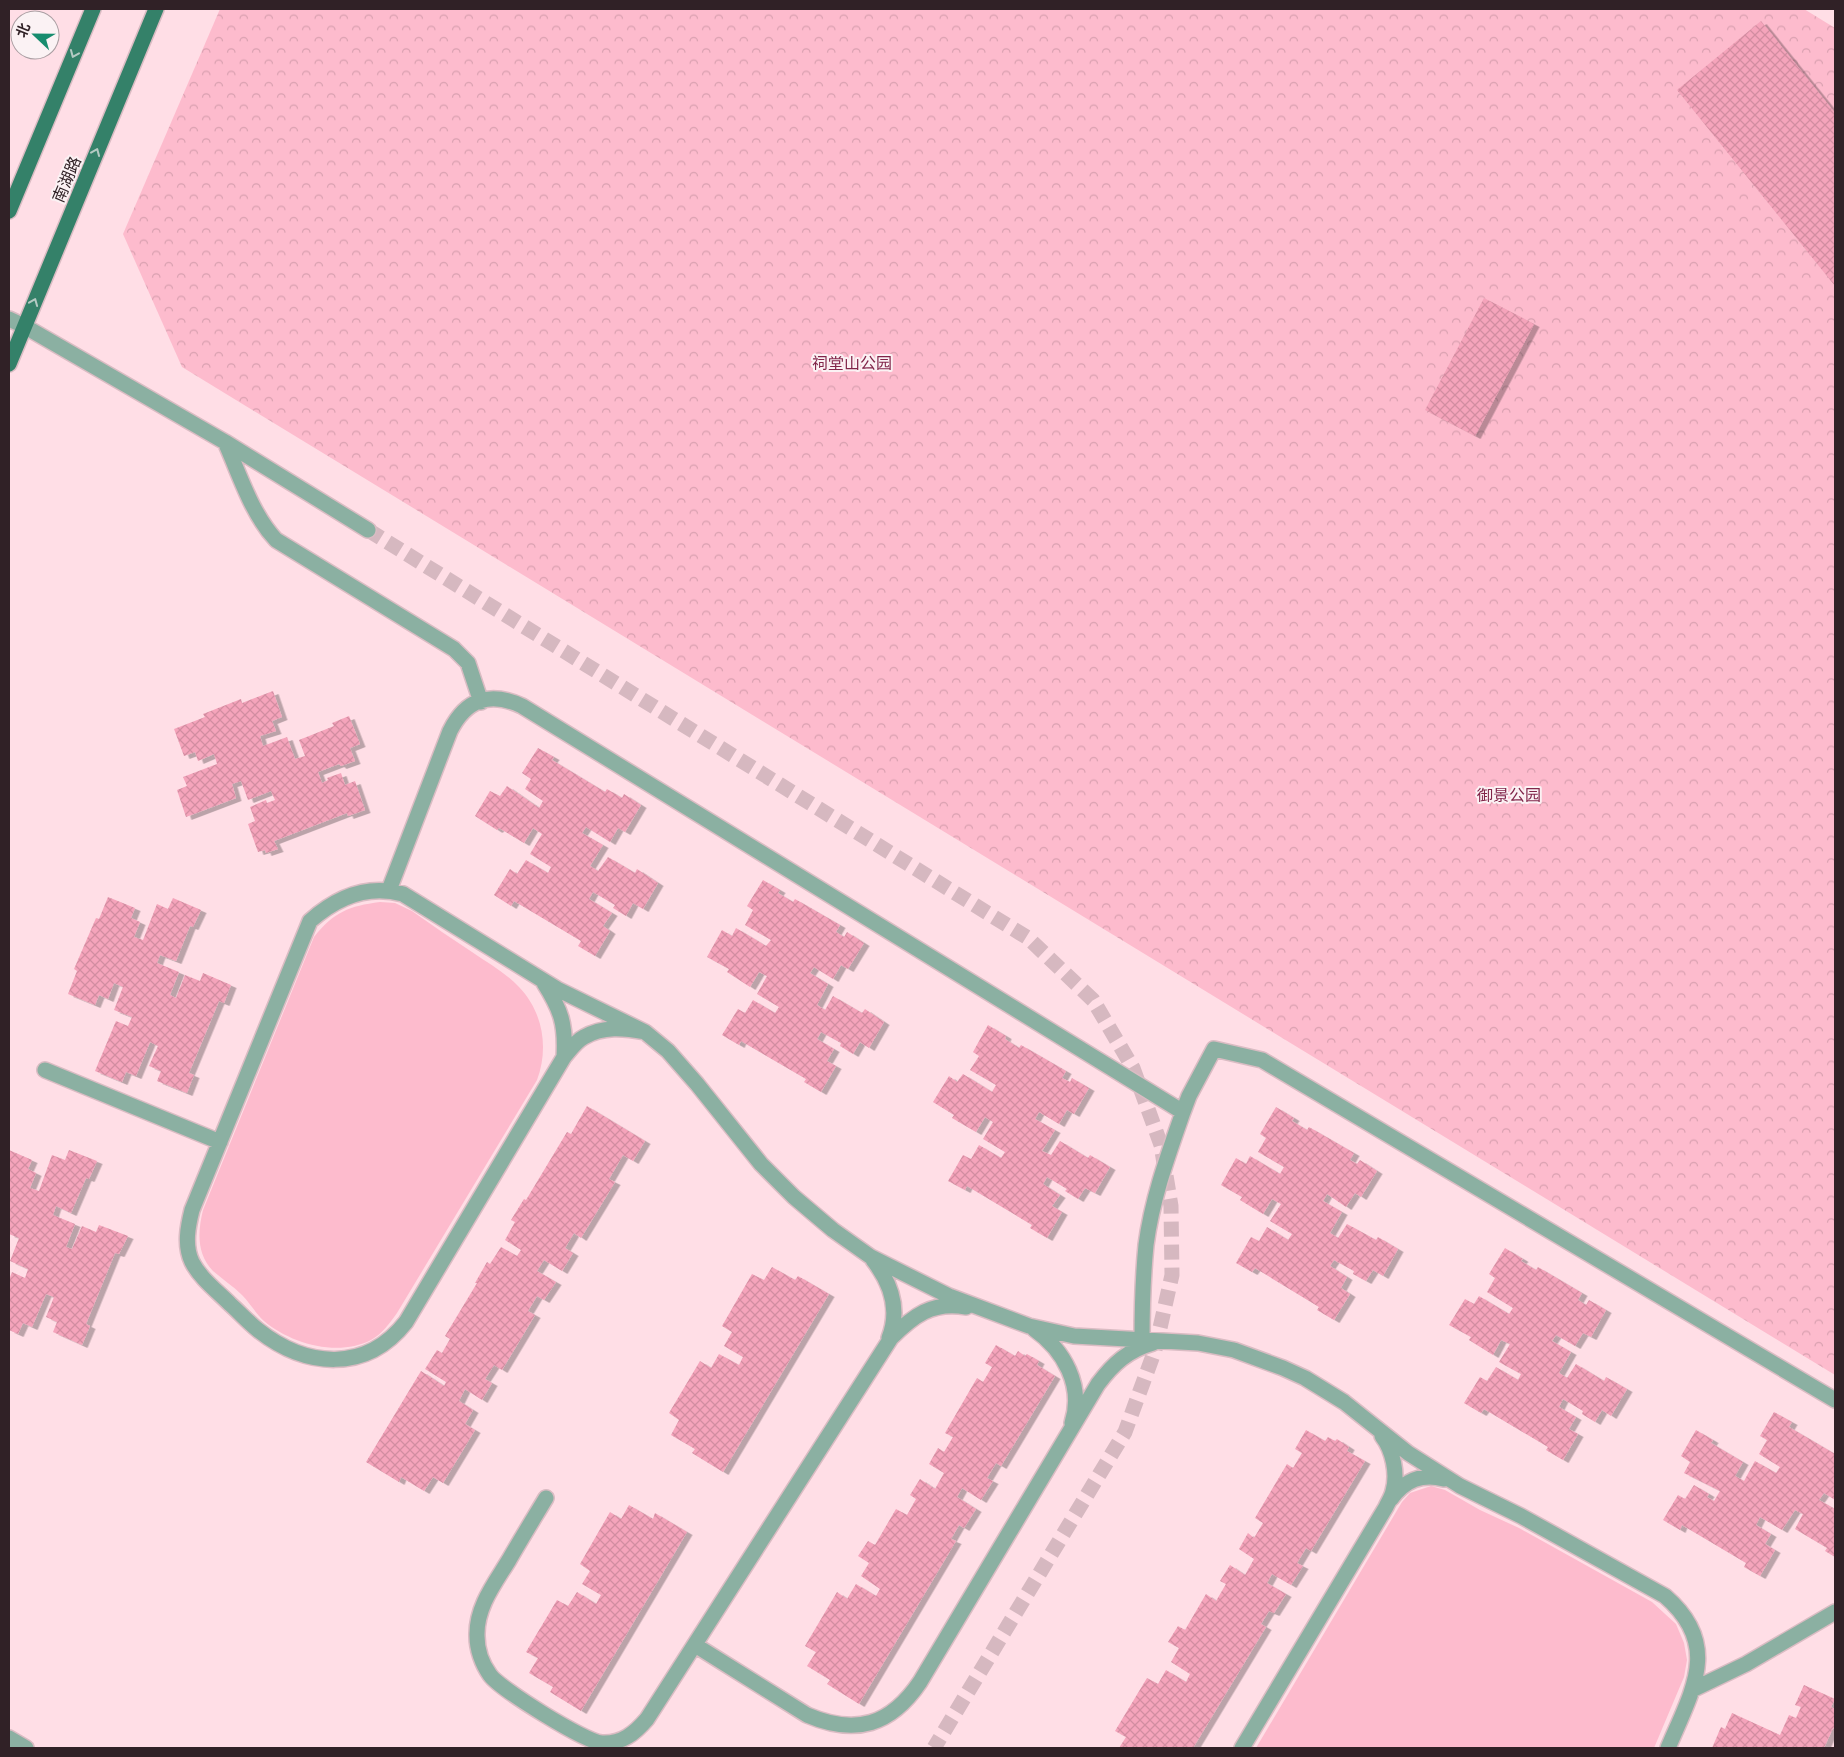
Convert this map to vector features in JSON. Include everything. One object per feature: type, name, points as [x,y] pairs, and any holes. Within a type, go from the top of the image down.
[{"type":"main road","points":[[9,210],[93,9]]},
{"type":"main road","name":"南湖路","points":[[9,364],[156,9]]},
{"type":"street","points":[[9,319],[225,442],[368,530]]},
{"type":"street","points":[[225,442],[256,512],[267,530],[276,540],[454,649],[468,663],[480,702]]},
{"type":"street","points":[[389,890],[450,731],[462,713],[473,704],[497,698],[522,706],[1182,1112]]},
{"type":"street","points":[[645,1032],[624,1028],[603,1030],[582,1038],[564,1056],[406,1322],[396,1334],[371,1352],[356,1358],[340,1360],[316,1357],[279,1344],[257,1330],[202,1276],[191,1261],[187,1231],[192,1210],[310,921],[333,904],[347,897],[372,890],[389,890],[403,894],[429,909],[542,979],[645,1032],[673,1058],[761,1164],[794,1197],[833,1230],[871,1257],[933,1289],[982,1310],[1029,1326],[1074,1336],[1198,1343],[1234,1350],[1258,1358],[1305,1378],[1344,1402],[1408,1453],[1460,1486]]},
{"type":"street","points":[[542,979],[554,999],[562,1018],[565,1035],[564,1056]]},
{"type":"street","points":[[1142,1340],[1142,1302],[1146,1244],[1155,1199],[1182,1112],[1214,1049],[1262,1060],[1835,1400]]},
{"type":"street","points":[[45,1070],[220,1142]]},
{"type":"street","points":[[871,1257],[884,1276],[893,1303],[894,1318],[892,1330],[885,1347]]},
{"type":"street","points":[[546,1498],[486,1598],[476,1635],[478,1649],[483,1664],[490,1676],[508,1692],[593,1742],[614,1742],[626,1738],[635,1732],[647,1719],[891,1338],[915,1316],[928,1310],[962,1306],[982,1310]]},
{"type":"street","points":[[1029,1326],[1044,1336],[1055,1347],[1071,1375],[1075,1405],[1074,1417],[1068,1434]]},
{"type":"street","points":[[695,1644],[808,1715],[823,1722],[853,1725],[869,1723],[884,1718],[898,1709],[909,1699],[920,1682],[1098,1384],[1110,1368],[1122,1358],[1134,1350],[1162,1341]]},
{"type":"street","points":[[1374,1425],[1385,1440],[1394,1465],[1393,1491],[1386,1507]]},
{"type":"street","points":[[1242,1748],[1386,1507],[1403,1485],[1412,1479],[1421,1477],[1443,1479],[1460,1486],[1538,1526],[1665,1596],[1683,1613],[1695,1640],[1698,1665],[1692,1690],[1668,1748]]},
{"type":"street","points":[[1692,1690],[1746,1664],[1835,1612]]},
{"type":"street","points":[[9,1738],[26,1748]]},
{"type":"green space","points":[[220,9],[1804,9],[1835,28],[1835,1375],[182,367],[123,234]]},
{"type":"green space","points":[[380,902],[395,903],[412,911],[497,968],[514,982],[534,1008],[542,1031],[543,1055],[537,1080],[389,1324],[371,1340],[358,1345],[330,1348],[301,1342],[287,1336],[264,1321],[242,1295],[207,1264],[201,1250],[199,1234],[203,1210],[314,937],[335,916],[351,908]]},
{"type":"green space","points":[[1431,1486],[1445,1490],[1480,1510],[1519,1528],[1652,1602],[1676,1624],[1684,1643],[1687,1660],[1684,1677],[1654,1748],[1256,1748],[1402,1502],[1410,1493]]},
{"type":"building","points":[[1761,21],[1835,113],[1835,286],[1677,90]]},
{"type":"building","points":[[1484,298],[1534,324],[1475,436],[1425,410]]},
{"type":"building","points":[[273,691],[282,717],[272,721],[276,731],[260,736],[263,746],[287,737],[295,759],[305,756],[299,740],[334,726],[332,723],[349,716],[360,744],[350,748],[355,761],[341,766],[339,764],[318,772],[322,783],[328,780],[327,778],[341,773],[345,785],[355,781],[365,810],[348,816],[347,813],[274,841],[278,849],[266,853],[265,850],[258,852],[248,824],[255,821],[250,807],[266,800],[267,803],[275,800],[271,791],[248,800],[241,781],[232,784],[236,798],[186,817],[177,790],[187,786],[183,777],[217,764],[214,754],[198,761],[195,752],[184,756],[174,729],[205,717],[203,714],[241,699],[242,703]]},
{"type":"building","points":[[538,748],[554,757],[552,760],[605,792],[607,789],[622,798],[624,794],[641,805],[625,832],[618,828],[610,842],[586,827],[582,833],[603,845],[590,866],[598,871],[608,857],[635,873],[637,869],[658,883],[643,909],[633,903],[626,916],[613,908],[615,905],[593,892],[589,899],[612,913],[603,926],[610,931],[595,956],[578,946],[581,941],[514,901],[511,906],[494,895],[510,869],[517,874],[526,860],[548,873],[551,867],[530,854],[542,834],[533,828],[524,843],[499,828],[497,830],[475,816],[490,791],[500,796],[507,786],[539,808],[543,801],[525,789],[531,779],[522,773]]},
{"type":"building","points":[[763,880],[780,890],[778,893],[793,902],[795,899],[840,925],[836,932],[844,937],[847,932],[864,943],[848,969],[841,965],[833,979],[814,967],[810,973],[828,984],[817,1005],[825,1010],[833,996],[862,1013],[865,1009],[884,1022],[869,1048],[860,1042],[853,1054],[840,1046],[841,1043],[821,1032],[817,1039],[834,1049],[827,1061],[836,1066],[821,1092],[804,1082],[806,1079],[741,1041],[739,1045],[722,1035],[738,1009],[745,1013],[753,1000],[775,1013],[779,1007],[757,994],[767,976],[759,972],[750,987],[727,972],[729,969],[707,957],[722,930],[732,936],[736,928],[766,946],[771,940],[745,925],[753,910],[747,906]]},
{"type":"building","points":[[108,897],[135,908],[131,918],[140,922],[134,937],[143,940],[157,904],[168,909],[173,898],[201,910],[193,927],[190,926],[176,961],[160,955],[157,963],[179,972],[170,995],[176,998],[185,975],[200,981],[203,973],[231,985],[224,1003],[219,1001],[189,1073],[194,1075],[187,1093],[157,1081],[161,1071],[149,1066],[158,1046],[150,1042],[136,1076],[126,1072],[122,1082],[95,1071],[116,1021],[128,1026],[132,1017],[114,1010],[123,987],[114,983],[108,999],[99,995],[95,1005],[68,994],[77,971],[74,969],[96,918],[99,919]]},
{"type":"building","points":[[988,1025],[1006,1036],[1005,1039],[1019,1048],[1021,1045],[1066,1071],[1062,1078],[1070,1082],[1072,1078],[1089,1088],[1074,1114],[1067,1110],[1059,1124],[1039,1112],[1035,1119],[1055,1130],[1042,1151],[1051,1155],[1060,1141],[1088,1158],[1090,1155],[1110,1167],[1095,1193],[1085,1188],[1078,1199],[1065,1191],[1067,1189],[1047,1177],[1043,1184],[1060,1195],[1052,1206],[1062,1212],[1047,1238],[1030,1228],[1032,1225],[967,1186],[965,1190],[948,1181],[963,1155],[971,1159],[979,1145],[1001,1158],[1005,1152],[983,1139],[993,1122],[985,1117],[976,1132],[952,1118],[954,1115],[933,1102],[949,1076],[957,1082],[963,1074],[992,1092],[996,1085],[970,1070],[979,1056],[973,1052]]},
{"type":"building","points":[[587,1106],[645,1141],[633,1161],[623,1155],[609,1179],[615,1182],[581,1238],[574,1233],[565,1248],[573,1253],[562,1271],[544,1260],[537,1271],[556,1282],[544,1300],[537,1296],[528,1311],[535,1315],[502,1370],[494,1365],[485,1379],[492,1383],[482,1400],[465,1389],[459,1401],[473,1410],[465,1424],[475,1430],[443,1483],[433,1477],[424,1491],[401,1477],[399,1482],[366,1462],[421,1371],[444,1386],[446,1382],[425,1369],[437,1350],[442,1353],[450,1339],[445,1336],[477,1283],[475,1283],[487,1262],[490,1264],[501,1247],[517,1256],[521,1250],[505,1240],[515,1222],[511,1220],[524,1199],[526,1200],[567,1132],[571,1134]]},
{"type":"building","points":[[1276,1107],[1294,1118],[1292,1121],[1307,1130],[1309,1127],[1354,1153],[1350,1160],[1357,1164],[1360,1160],[1377,1171],[1361,1197],[1355,1193],[1346,1207],[1327,1194],[1323,1201],[1342,1212],[1330,1233],[1338,1238],[1347,1224],[1376,1240],[1378,1237],[1398,1249],[1383,1276],[1373,1270],[1366,1281],[1353,1274],[1354,1271],[1334,1260],[1330,1266],[1347,1277],[1341,1288],[1350,1294],[1334,1320],[1317,1310],[1319,1307],[1255,1268],[1252,1272],[1236,1263],[1251,1237],[1259,1241],[1267,1227],[1288,1240],[1292,1234],[1270,1221],[1281,1204],[1272,1199],[1263,1214],[1240,1200],[1242,1197],[1221,1185],[1236,1158],[1246,1164],[1250,1156],[1280,1174],[1284,1167],[1258,1152],[1266,1138],[1260,1134]]},
{"type":"building","points":[[9,1150],[32,1160],[28,1169],[36,1173],[30,1188],[39,1191],[52,1155],[65,1160],[69,1150],[97,1161],[89,1179],[86,1178],[71,1213],[56,1206],[53,1215],[75,1224],[66,1247],[72,1249],[82,1226],[96,1232],[99,1225],[128,1236],[119,1254],[115,1253],[86,1324],[90,1326],[82,1345],[53,1332],[57,1322],[46,1317],[54,1297],[46,1294],[32,1327],[23,1323],[18,1334],[9,1330],[9,1280],[12,1272],[25,1278],[28,1269],[10,1261],[19,1238],[9,1234]]},
{"type":"building","points":[[1505,1248],[1536,1270],[1538,1267],[1582,1293],[1578,1300],[1586,1305],[1589,1300],[1606,1310],[1591,1337],[1583,1333],[1575,1346],[1556,1335],[1552,1341],[1571,1352],[1559,1373],[1567,1378],[1576,1364],[1604,1381],[1606,1377],[1627,1389],[1611,1416],[1602,1410],[1595,1422],[1582,1414],[1583,1411],[1563,1399],[1559,1407],[1576,1417],[1569,1429],[1578,1434],[1563,1460],[1546,1450],[1548,1447],[1484,1409],[1481,1413],[1464,1403],[1480,1377],[1487,1381],[1496,1367],[1518,1380],[1521,1374],[1499,1362],[1510,1344],[1501,1340],[1493,1355],[1469,1340],[1471,1337],[1449,1325],[1465,1299],[1474,1304],[1479,1296],[1509,1314],[1513,1308],[1487,1292],[1495,1278],[1489,1274]]},
{"type":"building","points":[[772,1267],[795,1280],[798,1276],[829,1294],[723,1472],[692,1453],[695,1449],[671,1435],[679,1420],[669,1413],[700,1361],[711,1368],[719,1354],[739,1365],[743,1357],[724,1346],[732,1332],[722,1326],[752,1274],[764,1280]]},
{"type":"building","points":[[996,1345],[1015,1356],[1018,1351],[1025,1356],[1027,1354],[1039,1361],[1037,1365],[1055,1376],[1001,1466],[996,1463],[987,1478],[993,1481],[981,1500],[962,1488],[957,1497],[976,1509],[964,1528],[959,1525],[951,1539],[956,1541],[859,1704],[827,1684],[830,1680],[807,1666],[816,1652],[805,1646],[837,1592],[847,1599],[856,1584],[876,1596],[880,1589],[861,1576],[869,1563],[858,1556],[868,1541],[875,1545],[896,1509],[907,1515],[916,1499],[910,1495],[920,1479],[935,1489],[944,1473],[929,1464],[938,1448],[944,1452],[953,1437],[945,1433],[977,1378],[983,1382],[992,1367],[985,1363]]},
{"type":"building","points":[[1774,1412],[1792,1422],[1789,1427],[1835,1454],[1835,1500],[1824,1493],[1819,1500],[1835,1509],[1835,1557],[1825,1551],[1827,1548],[1795,1529],[1803,1514],[1795,1510],[1782,1530],[1760,1517],[1756,1525],[1771,1534],[1765,1544],[1775,1550],[1760,1576],[1744,1567],[1746,1563],[1682,1525],[1680,1530],[1663,1520],[1678,1495],[1685,1499],[1694,1485],[1709,1494],[1707,1497],[1714,1501],[1720,1491],[1684,1473],[1690,1462],[1681,1456],[1696,1430],[1713,1440],[1711,1443],[1743,1462],[1735,1476],[1744,1481],[1755,1461],[1776,1473],[1780,1467],[1759,1454],[1767,1440],[1760,1436]]},
{"type":"building","points":[[1306,1430],[1325,1441],[1328,1437],[1335,1441],[1337,1439],[1349,1447],[1347,1451],[1365,1461],[1311,1551],[1306,1548],[1297,1563],[1303,1566],[1291,1585],[1272,1574],[1267,1583],[1286,1594],[1274,1613],[1269,1611],[1261,1624],[1266,1627],[1193,1748],[1119,1748],[1126,1737],[1115,1731],[1147,1678],[1158,1684],[1166,1670],[1186,1682],[1190,1674],[1171,1662],[1179,1648],[1168,1642],[1178,1626],[1185,1630],[1206,1594],[1216,1601],[1226,1584],[1220,1581],[1230,1565],[1245,1575],[1254,1559],[1239,1549],[1248,1533],[1254,1538],[1263,1523],[1255,1518],[1287,1464],[1293,1468],[1302,1453],[1295,1449]]},
{"type":"building","points":[[629,1505],[653,1519],[655,1513],[687,1532],[581,1711],[550,1692],[553,1687],[529,1673],[538,1658],[526,1652],[557,1600],[568,1606],[577,1592],[596,1604],[601,1595],[582,1584],[590,1571],[580,1564],[610,1512],[621,1519]]},
{"type":"building","points":[[1804,1685],[1835,1699],[1831,1707],[1835,1709],[1835,1729],[1833,1728],[1824,1748],[1712,1748],[1721,1727],[1725,1729],[1732,1713],[1780,1735],[1789,1715],[1796,1718],[1801,1707],[1795,1705]]},
{"type":"tunnel","points":[[368,530],[1028,938],[1093,1000],[1133,1068],[1161,1145],[1171,1206],[1172,1275],[1155,1350],[1125,1432],[934,1748]]},
{"type":"park label","name":"祠堂山公园","points":[[852,362]]},
{"type":"park label","name":"御景公园","points":[[1509,794]]}]
